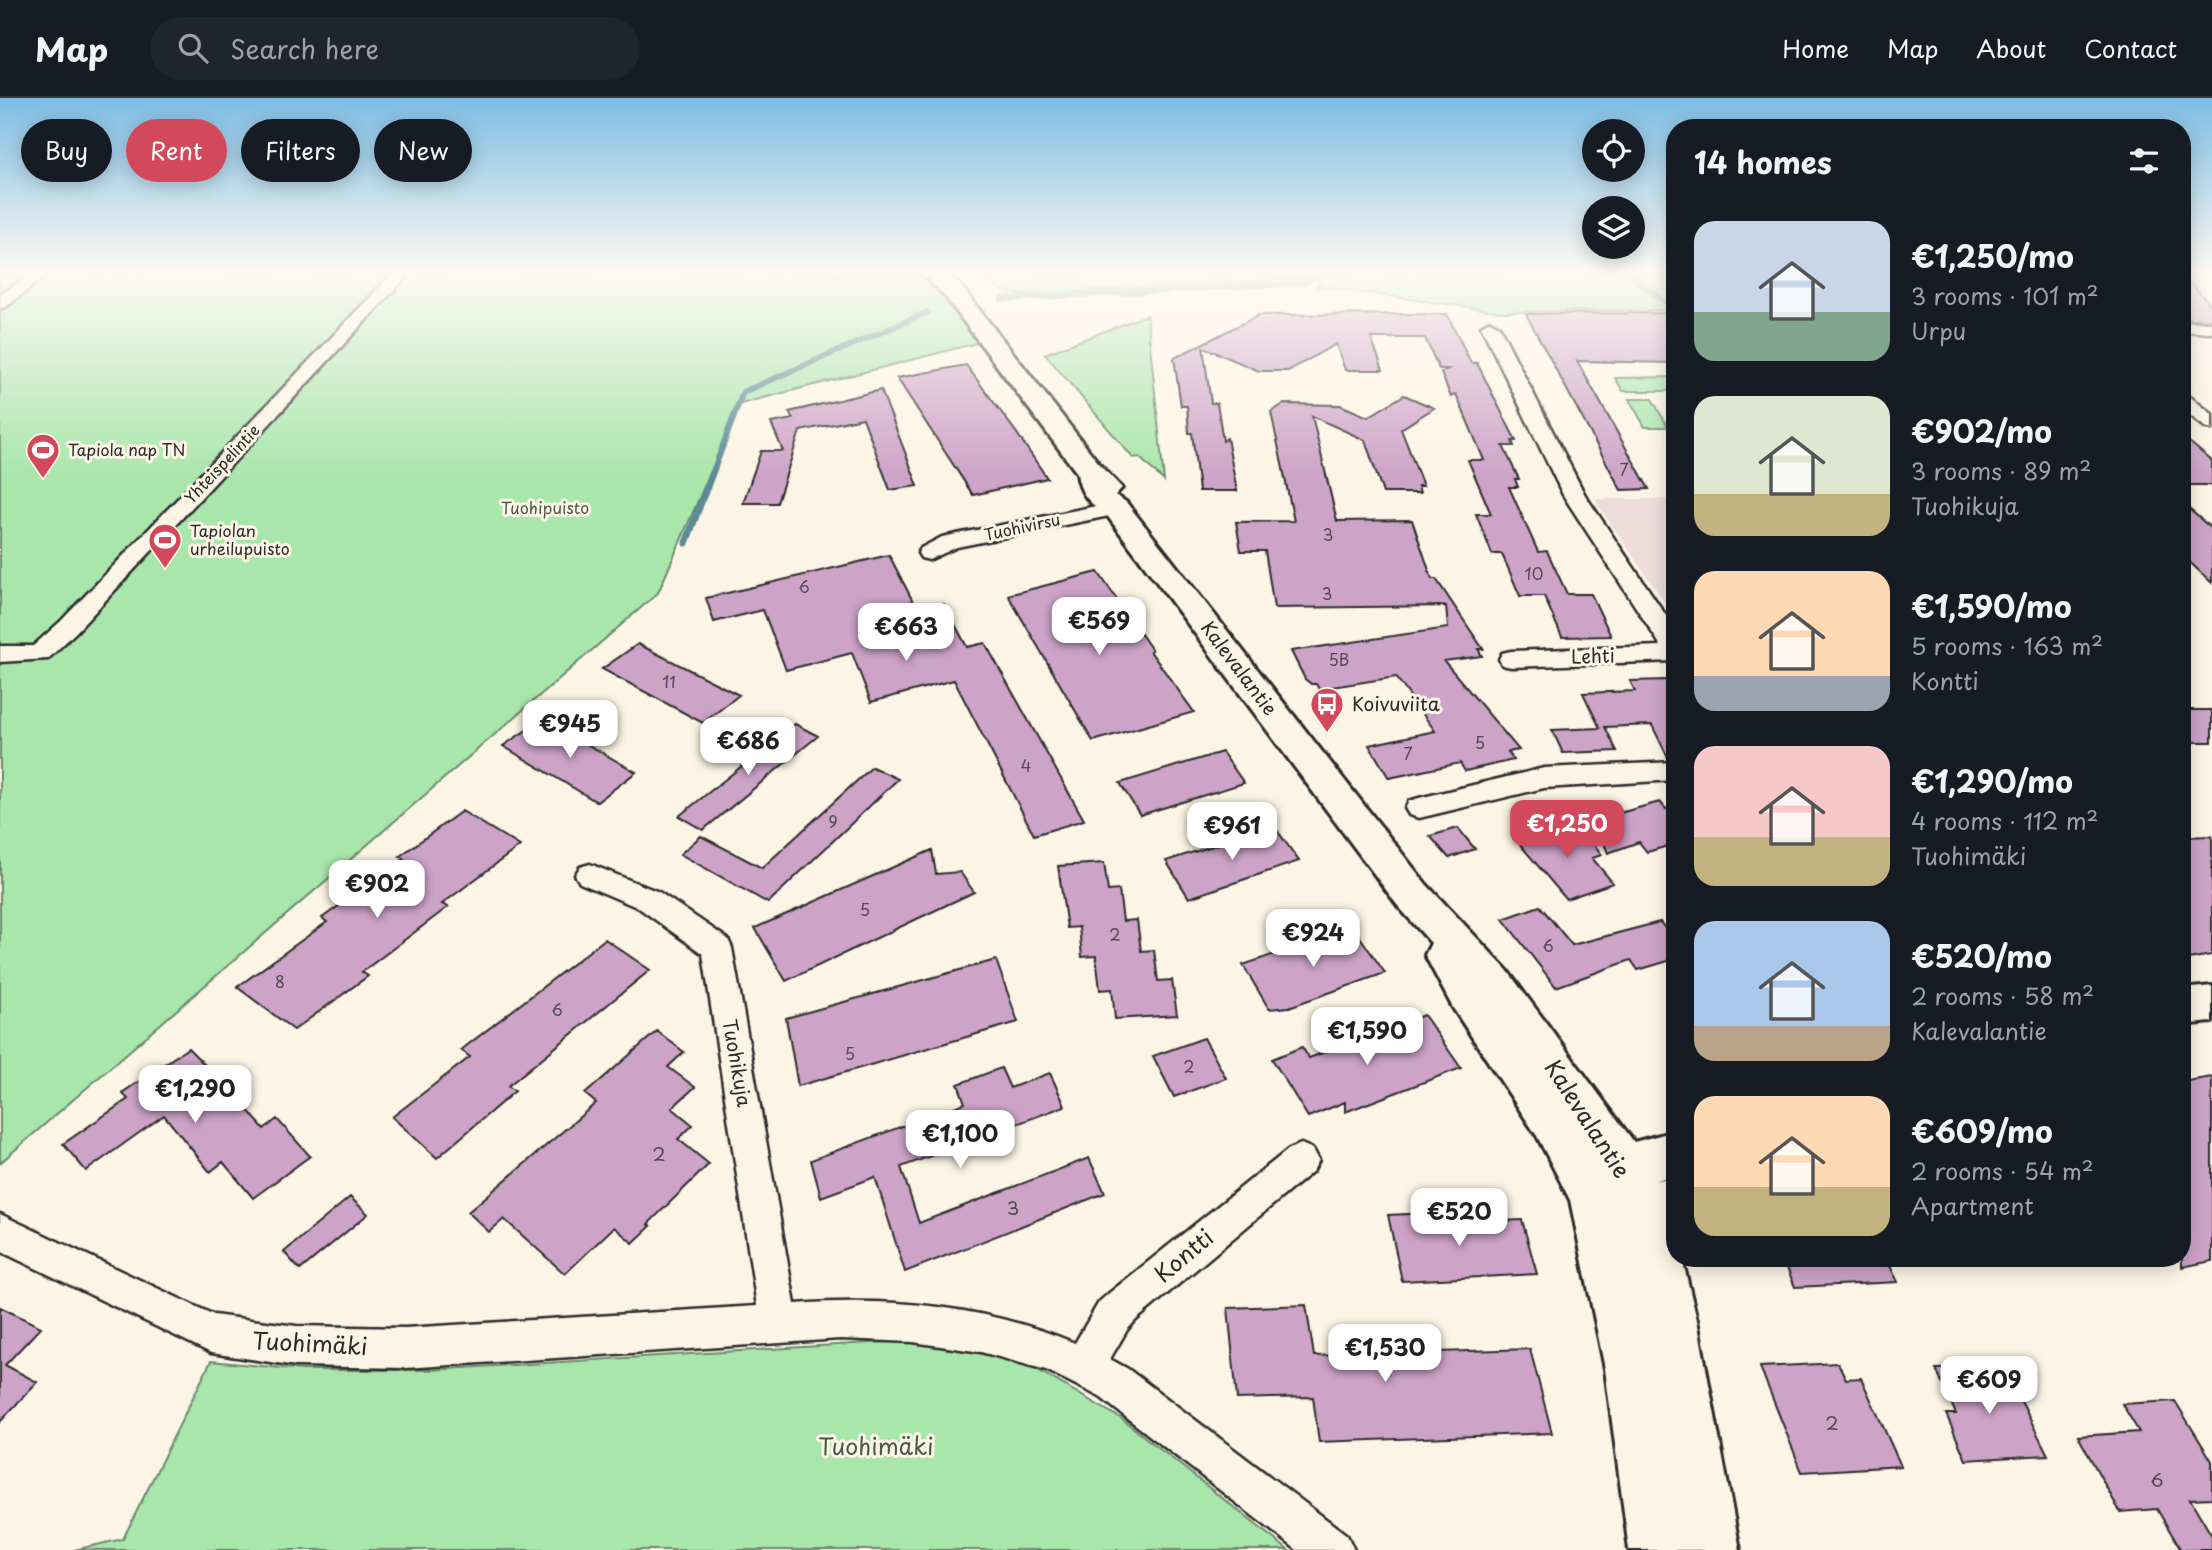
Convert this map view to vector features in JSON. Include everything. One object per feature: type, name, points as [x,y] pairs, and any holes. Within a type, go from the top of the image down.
[{"type":"main road","name":"Kalevalantie","points":[[994,342],[1091,472],[1091,486],[1100,499],[1116,508],[1412,895],[1468,995],[1554,1121],[1633,1192],[1656,1255],[1671,1320],[1710,1550]]},
{"type":"main road","points":[[2191,1006],[2212,1004]]},
{"type":"main road","points":[[1633,1192],[1666,1161]]},
{"type":"main road","name":"Kalevalantie","points":[[1633,1192],[1632,1369],[1659,1550]]},
{"type":"street","name":"Yhteispelintie","points":[[0,654],[39,654],[69,626],[337,342]]},
{"type":"street","points":[[1498,342],[1574,495],[1666,634]]},
{"type":"street","points":[[2191,407],[2212,423]]},
{"type":"street","name":"Tuohivirsu","points":[[929,553],[950,542],[1116,508]]},
{"type":"street","name":"Lehti","points":[[1511,659],[1666,653]]},
{"type":"street","points":[[1419,808],[1544,778],[1666,771]]},
{"type":"street","name":"Tuohikuja","points":[[590,875],[649,900],[717,948],[779,1323]]},
{"type":"street","name":"Kontti","points":[[1084,1366],[1113,1317],[1122,1307],[1301,1160]]},
{"type":"street","name":"Tuohimäki","points":[[0,1232],[186,1324],[211,1334],[244,1341],[296,1346],[405,1348],[779,1323],[907,1320],[975,1330],[1084,1366],[1114,1383],[1332,1550]]},
{"type":"shaded area","points":[[1597,499],[1666,499],[1666,604],[1596,502]]},
{"type":"green space","name":"Tuohipuisto","points":[[0,342],[981,342],[740,404],[658,593],[0,1163]]},
{"type":"green space","points":[[1077,342],[1150,342],[1164,481],[1139,457],[1133,458],[1045,354]]},
{"type":"green space","points":[[1666,377],[1666,391],[1623,391],[1615,378]]},
{"type":"green space","points":[[1629,399],[1652,399],[1666,424],[1666,427],[1645,427]]},
{"type":"green space","name":"Tuohimäki","points":[[902,1341],[971,1350],[1029,1365],[1122,1419],[1288,1550],[74,1550],[123,1539],[211,1361],[303,1370],[430,1370]]},
{"type":"building","points":[[1206,342],[1372,342],[1383,370],[1345,370],[1336,344],[1288,371],[1259,371],[1203,347],[1211,403],[1217,403],[1223,441],[1227,438],[1237,491],[1199,491],[1187,406],[1181,406],[1174,358]]},
{"type":"building","points":[[1427,342],[1461,342],[1471,363],[1477,363],[1516,441],[1512,441],[1514,446],[1503,446],[1519,479],[1515,479],[1518,487],[1509,487],[1538,552],[1547,551],[1567,594],[1591,594],[1611,636],[1562,637],[1544,596],[1520,596],[1502,554],[1492,554],[1476,514],[1491,514],[1468,460],[1484,460],[1456,394],[1451,397],[1441,373],[1448,369],[1439,369]]},
{"type":"building","points":[[1541,342],[1666,342],[1666,363],[1577,361],[1649,489],[1621,490]]},
{"type":"building","points":[[966,365],[1047,478],[973,495],[897,378]]},
{"type":"building","points":[[881,390],[918,486],[890,490],[863,418],[800,431],[777,503],[743,503],[761,451],[783,451],[771,423],[793,419],[789,412]]},
{"type":"building","points":[[1404,395],[1434,408],[1401,429],[1423,486],[1418,486],[1420,493],[1383,493],[1365,440],[1312,416],[1337,521],[1412,520],[1432,579],[1436,579],[1483,649],[1478,649],[1482,656],[1444,661],[1519,750],[1508,752],[1513,760],[1465,771],[1460,763],[1389,778],[1369,745],[1435,731],[1396,677],[1319,689],[1316,684],[1305,679],[1291,651],[1448,628],[1446,606],[1274,608],[1265,551],[1241,551],[1236,522],[1294,521],[1271,412],[1284,404],[1340,405],[1368,417]]},
{"type":"building","points":[[2191,444],[2212,461],[2212,485],[2191,485]]},
{"type":"building","points":[[2191,511],[2212,529],[2212,583],[2191,563]]},
{"type":"building","points":[[889,555],[918,611],[944,604],[967,647],[985,643],[1084,820],[1034,835],[954,680],[871,702],[852,653],[786,670],[763,610],[714,622],[706,598]]},
{"type":"building","points":[[1098,572],[1194,712],[1093,741],[1008,595]]},
{"type":"building","points":[[638,644],[739,695],[703,723],[602,669]]},
{"type":"building","points":[[1666,680],[1666,754],[1652,725],[1605,727],[1617,751],[1563,753],[1552,730],[1600,728],[1583,693],[1635,691],[1630,681]]},
{"type":"building","points":[[2191,710],[2212,710],[2212,742],[2191,742]]},
{"type":"building","points":[[543,719],[636,772],[597,802],[503,746]]},
{"type":"building","points":[[795,724],[818,736],[703,830],[679,816]]},
{"type":"building","points":[[1222,752],[1244,783],[1140,815],[1120,783]]},
{"type":"building","points":[[872,767],[898,779],[768,903],[680,854],[701,836],[762,868]]},
{"type":"building","points":[[1660,802],[1666,809],[1666,847],[1647,852],[1639,842],[1608,853],[1594,820]]},
{"type":"building","points":[[462,811],[520,846],[442,904],[448,907],[362,972],[368,976],[294,1030],[237,987],[327,922],[322,918],[404,859],[400,856]]},
{"type":"building","points":[[1573,823],[1578,824],[1602,855],[1592,858],[1613,883],[1566,899],[1517,841]]},
{"type":"building","points":[[1274,826],[1299,861],[1189,898],[1166,861]]},
{"type":"building","points":[[1458,828],[1475,849],[1449,858],[1430,836]]},
{"type":"building","points":[[2212,836],[2212,955],[2191,958],[2191,837]]},
{"type":"building","points":[[932,850],[936,874],[960,872],[974,892],[786,981],[755,928]]},
{"type":"building","points":[[1104,863],[1108,891],[1119,890],[1123,921],[1137,920],[1141,951],[1154,950],[1158,981],[1172,980],[1177,1015],[1115,1019],[1112,989],[1100,990],[1096,956],[1082,957],[1079,927],[1067,928],[1058,866]]},
{"type":"building","points":[[1540,906],[1572,945],[1660,922],[1666,930],[1666,962],[1638,970],[1631,960],[1556,987],[1503,919]]},
{"type":"building","points":[[1353,927],[1385,973],[1289,1007],[1269,1009],[1243,965]]},
{"type":"building","points":[[605,939],[650,970],[508,1086],[515,1091],[437,1158],[392,1117],[470,1057],[461,1050]]},
{"type":"building","points":[[996,960],[1018,1022],[798,1086],[786,1018]]},
{"type":"building","points":[[1424,1015],[1461,1068],[1345,1112],[1345,1102],[1308,1117],[1272,1059],[1302,1047],[1309,1058]]},
{"type":"building","points":[[657,1031],[684,1052],[668,1067],[695,1087],[672,1108],[693,1125],[678,1139],[709,1164],[648,1224],[651,1226],[633,1243],[614,1227],[565,1274],[504,1219],[489,1232],[468,1212],[596,1103],[585,1094]]},
{"type":"building","points":[[1204,1038],[1226,1078],[1174,1097],[1153,1056]]},
{"type":"building","points":[[188,1048],[235,1095],[264,1129],[277,1119],[310,1156],[253,1198],[223,1162],[210,1172],[164,1115],[86,1171],[63,1144],[128,1099],[122,1093]]},
{"type":"building","points":[[1001,1068],[1010,1088],[1050,1073],[1065,1106],[901,1167],[919,1223],[1089,1158],[1105,1193],[905,1272],[875,1177],[821,1197],[811,1160],[965,1103],[958,1084]]},
{"type":"building","points":[[2212,1077],[2212,1261],[2191,1265],[2191,1080]]},
{"type":"building","points":[[350,1197],[368,1214],[300,1270],[284,1252]]},
{"type":"building","points":[[1451,1212],[1453,1223],[1522,1220],[1537,1274],[1402,1281],[1388,1215]]},
{"type":"building","points":[[1787,1267],[1890,1267],[1898,1282],[1795,1287]]},
{"type":"building","points":[[1306,1305],[1314,1356],[1530,1349],[1552,1433],[1319,1442],[1313,1397],[1237,1399],[1228,1308]]},
{"type":"building","points":[[0,1307],[41,1327],[5,1365],[37,1382],[0,1422]]},
{"type":"building","points":[[1838,1363],[1846,1379],[1861,1378],[1901,1466],[1802,1472],[1760,1367]]},
{"type":"building","points":[[1993,1368],[2004,1389],[2015,1389],[2048,1455],[1966,1460],[1946,1414],[1956,1414],[1936,1369]]},
{"type":"building","points":[[2175,1401],[2212,1461],[2212,1498],[2190,1499],[2212,1536],[2212,1550],[2181,1550],[2157,1509],[2120,1512],[2078,1436],[2139,1432],[2122,1404]]},
{"type":"waterway","points":[[707,488],[743,392],[859,342]]},
{"type":"waterway","points":[[686,543],[707,486]]},
{"type":"place","name":"Tapiola nap TN","points":[[43,480]]},
{"type":"place","name":"Tapiolan urheilupuisto","points":[[165,570]]},
{"type":"place","name":"Koivuviita","points":[[1327,734]]}]
